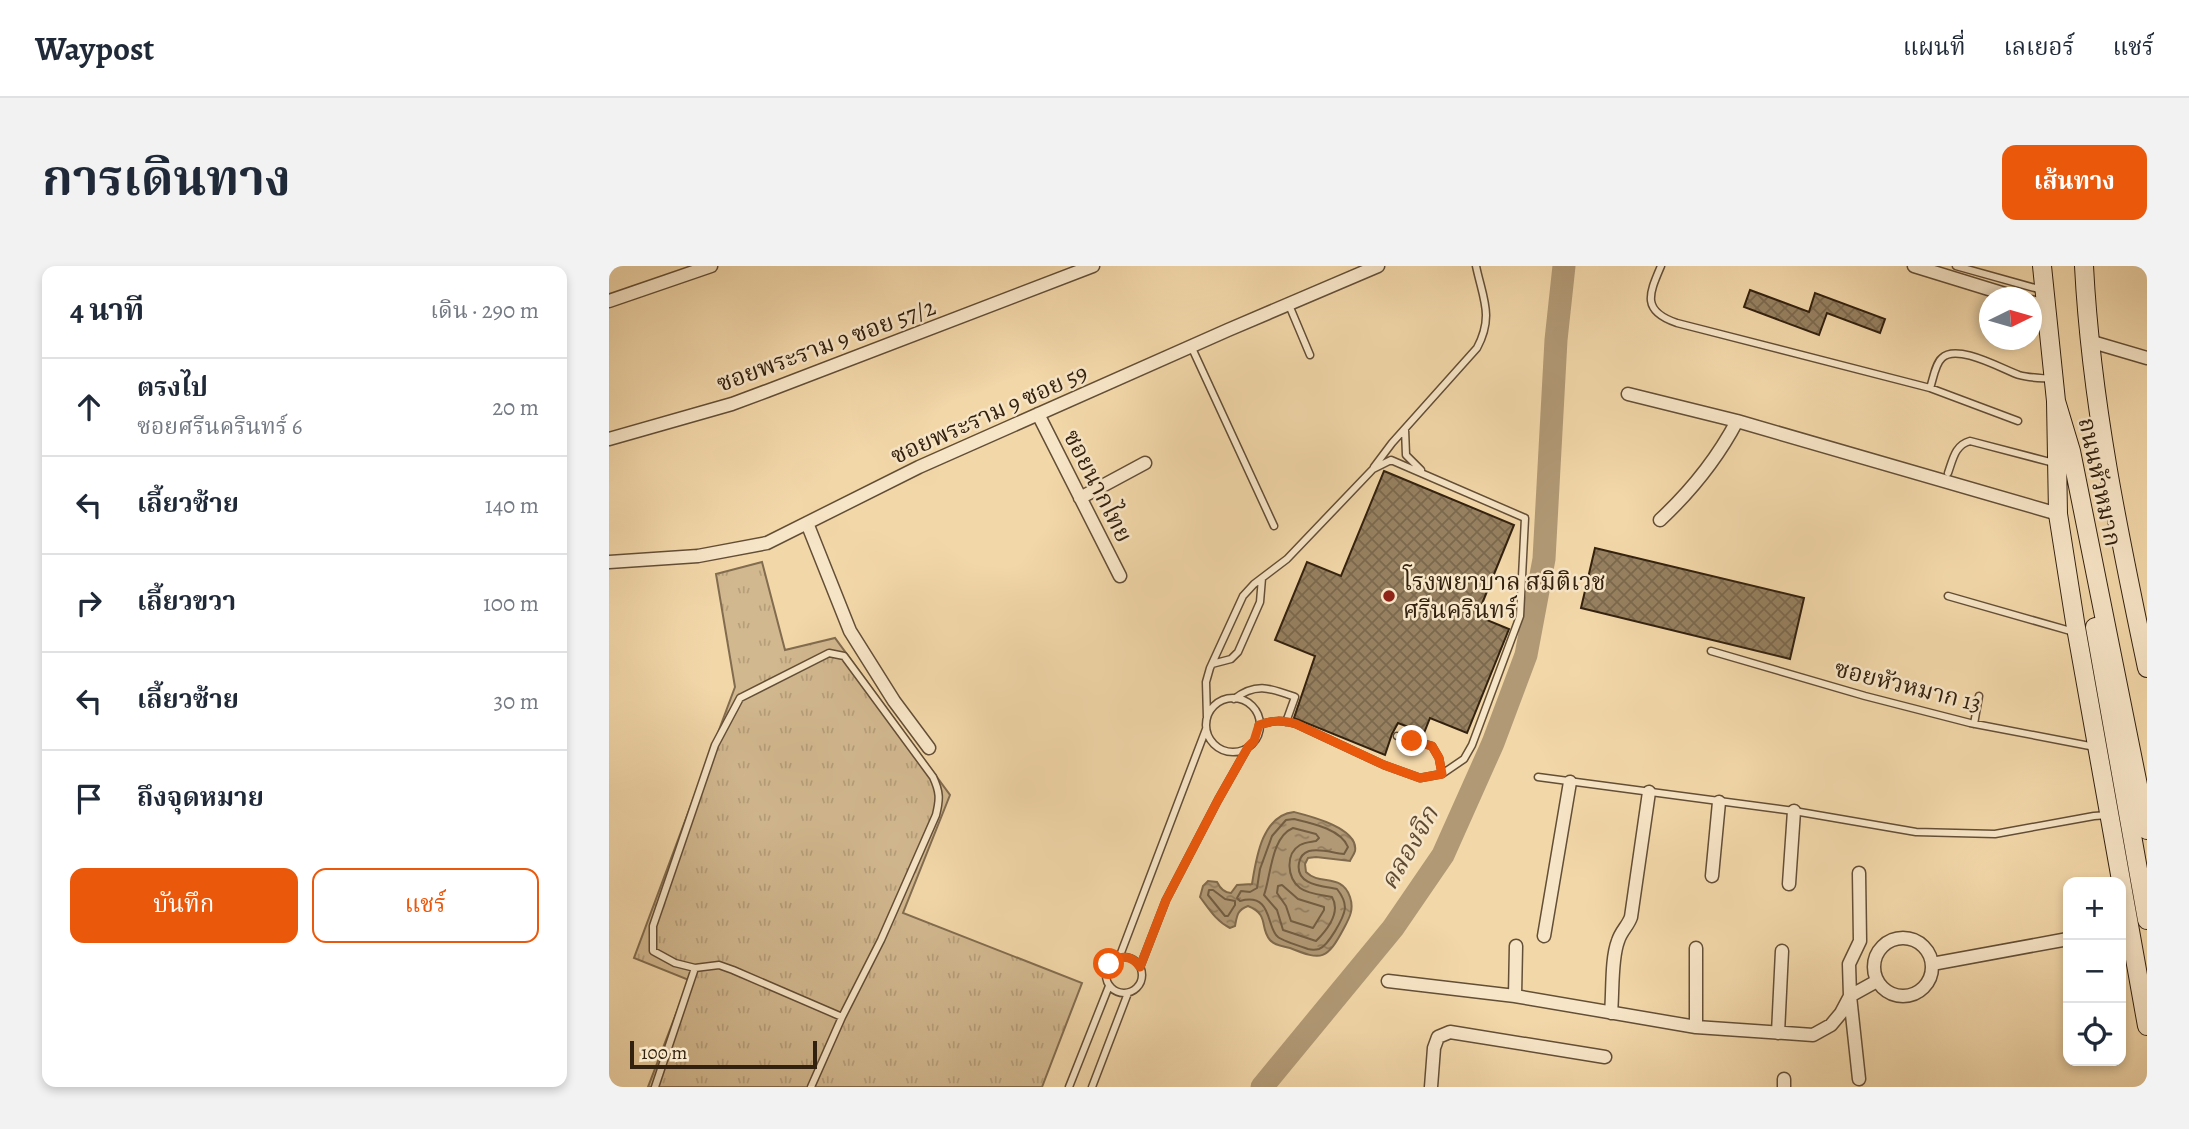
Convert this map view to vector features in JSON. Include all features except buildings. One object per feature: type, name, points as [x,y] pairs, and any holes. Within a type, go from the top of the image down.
[{"type":"main road","name":"ถนนหัวหมาก","points":[[2041,287],[2042,266]]},
{"type":"main road","name":"ถนนหัวหมาก","points":[[2084,266],[2089,341],[2108,473],[2147,668]]},
{"type":"main road","name":"ถนนหัวหมาก","points":[[2042,310],[2056,401],[2071,451],[2147,830]]},
{"type":"main road","points":[[2056,401],[2058,514],[2118,877]]},
{"type":"main road","points":[[2089,549],[2089,583],[2097,647],[2147,920]]},
{"type":"main road","points":[[2126,932],[2147,1026]]},
{"type":"street","points":[[609,302],[711,266]]},
{"type":"street","name":"ซอยพระราม 9 ซอย 57/2","points":[[609,439],[731,404],[1093,266]]},
{"type":"street","name":"ซอยพระราม 9 ซอย 59","points":[[609,562],[698,556],[767,543],[919,467],[1289,303],[1354,271],[1378,266]]},
{"type":"street","points":[[1914,266],[1982,287]]},
{"type":"street","points":[[2089,341],[2147,358]]},
{"type":"street","points":[[1628,394],[1737,421],[2058,514]]},
{"type":"street","name":"ซอยนากไทย","points":[[1038,414],[1120,576]]},
{"type":"street","points":[[1660,520],[1716,459],[1737,421]]},
{"type":"street","points":[[1080,498],[1145,463]]},
{"type":"street","points":[[807,523],[850,631],[894,701],[929,748]]},
{"type":"street","points":[[1543,936],[1570,782]]},
{"type":"street","points":[[1611,1013],[1617,943],[1629,925],[1631,916],[1649,792]]},
{"type":"street","points":[[1712,876],[1719,803]]},
{"type":"street","points":[[1789,884],[1794,811]]},
{"type":"street","points":[[1859,873],[1860,941],[1849,964],[1859,1079]]},
{"type":"street","points":[[1898,938],[1916,941],[1930,954],[1932,974],[1928,983],[1913,995],[1893,995],[1884,990],[1877,981],[1873,964],[1881,946],[1898,938]]},
{"type":"street","points":[[1932,964],[2063,940]]},
{"type":"street","points":[[1515,996],[1516,946]]},
{"type":"street","points":[[1696,948],[1696,1027]]},
{"type":"street","points":[[1778,1033],[1782,951]]},
{"type":"street","points":[[1388,981],[1515,996],[1696,1027],[1813,1035],[1831,1026],[1850,996],[1877,981]]},
{"type":"street","points":[[1431,1087],[1434,1048],[1438,1037],[1450,1032],[1605,1057]]},
{"type":"lane","points":[[1119,957],[1129,957],[1142,972],[1140,983],[1128,993],[1118,992],[1109,986],[1106,969],[1119,957],[1206,729],[1206,682],[1243,596],[1287,559],[1373,468],[1477,348],[1485,333],[1487,318],[1476,266]]},
{"type":"lane","points":[[1661,266],[1649,299],[1662,318],[1930,388],[2018,421]]},
{"type":"lane","points":[[1956,266],[2009,287]]},
{"type":"lane","points":[[1289,303],[1310,355]]},
{"type":"lane","points":[[1191,346],[1274,526]]},
{"type":"lane","points":[[1930,388],[1939,362],[1943,356],[1953,352],[2022,376],[2054,379]]},
{"type":"lane","points":[[1405,429],[1406,455],[1423,473]]},
{"type":"lane","points":[[1948,472],[1956,451],[1962,443],[1970,441],[2056,464]]},
{"type":"lane","points":[[1259,725],[1271,721],[1286,722],[1420,778],[1442,774],[1464,759],[1472,745],[1516,629],[1523,600],[1525,518],[1391,460],[1373,468]]},
{"type":"lane","points":[[1212,664],[1231,659],[1238,652],[1260,602],[1262,578]]},
{"type":"lane","points":[[1948,596],[2077,633]]},
{"type":"lane","name":"ซอยหัวหมาก 13","points":[[1711,651],[1865,696],[1974,723],[2097,747]]},
{"type":"lane","points":[[811,1087],[842,1017],[881,940],[936,815],[940,798],[933,777],[844,656],[829,653],[740,698],[715,745],[653,926],[653,951],[675,963],[695,968],[719,965],[842,1017]]},
{"type":"lane","points":[[1234,699],[1246,689],[1263,687],[1295,697],[1286,722]]},
{"type":"lane","points":[[1974,723],[1979,695]]},
{"type":"lane","points":[[1140,967],[1166,900],[1218,800],[1254,741],[1259,725],[1255,710],[1249,704],[1234,699],[1225,699],[1217,704],[1207,718]]},
{"type":"lane","points":[[1206,729],[1215,745],[1222,750],[1240,751],[1248,747]]},
{"type":"lane","points":[[1397,736],[1432,746],[1439,758],[1442,774]]},
{"type":"lane","points":[[1538,777],[1794,811],[1916,832],[1995,834],[2110,815]]},
{"type":"lane","points":[[655,1087],[695,968]]},
{"type":"lane","points":[[1069,1087],[1109,986]]},
{"type":"lane","points":[[1092,1087],[1128,993]]},
{"type":"green space","points":[[762,562],[785,650],[835,638],[950,795],[903,913],[1082,983],[1042,1087],[648,1087],[689,980],[634,958],[735,687],[716,574]]},
{"type":"water","points":[[1294,812],[1332,824],[1354,843],[1355,851],[1350,861],[1316,857],[1308,858],[1305,864],[1306,872],[1312,876],[1342,885],[1352,905],[1346,924],[1333,946],[1323,955],[1310,955],[1274,944],[1267,935],[1262,917],[1248,906],[1240,911],[1235,926],[1230,928],[1217,918],[1200,897],[1203,886],[1208,881],[1217,882],[1223,890],[1231,893],[1237,885],[1252,884],[1259,851],[1268,830],[1283,815]]},
{"type":"waterway","name":"คลองจิก","points":[[1262,1087],[1393,928],[1443,855],[1493,743],[1526,655],[1544,559],[1556,340],[1564,266]]},
{"type":"place","name":"โรงพยาบาล สมิติเวช ศรีนครินทร์","points":[[1389,596]]},
{"type":"route","points":[[1109,964],[1119,957],[1129,957],[1140,967],[1166,900],[1218,800],[1258,734],[1259,725],[1282,720],[1420,778],[1432,778],[1442,774],[1436,750],[1432,746],[1412,741]]}]
